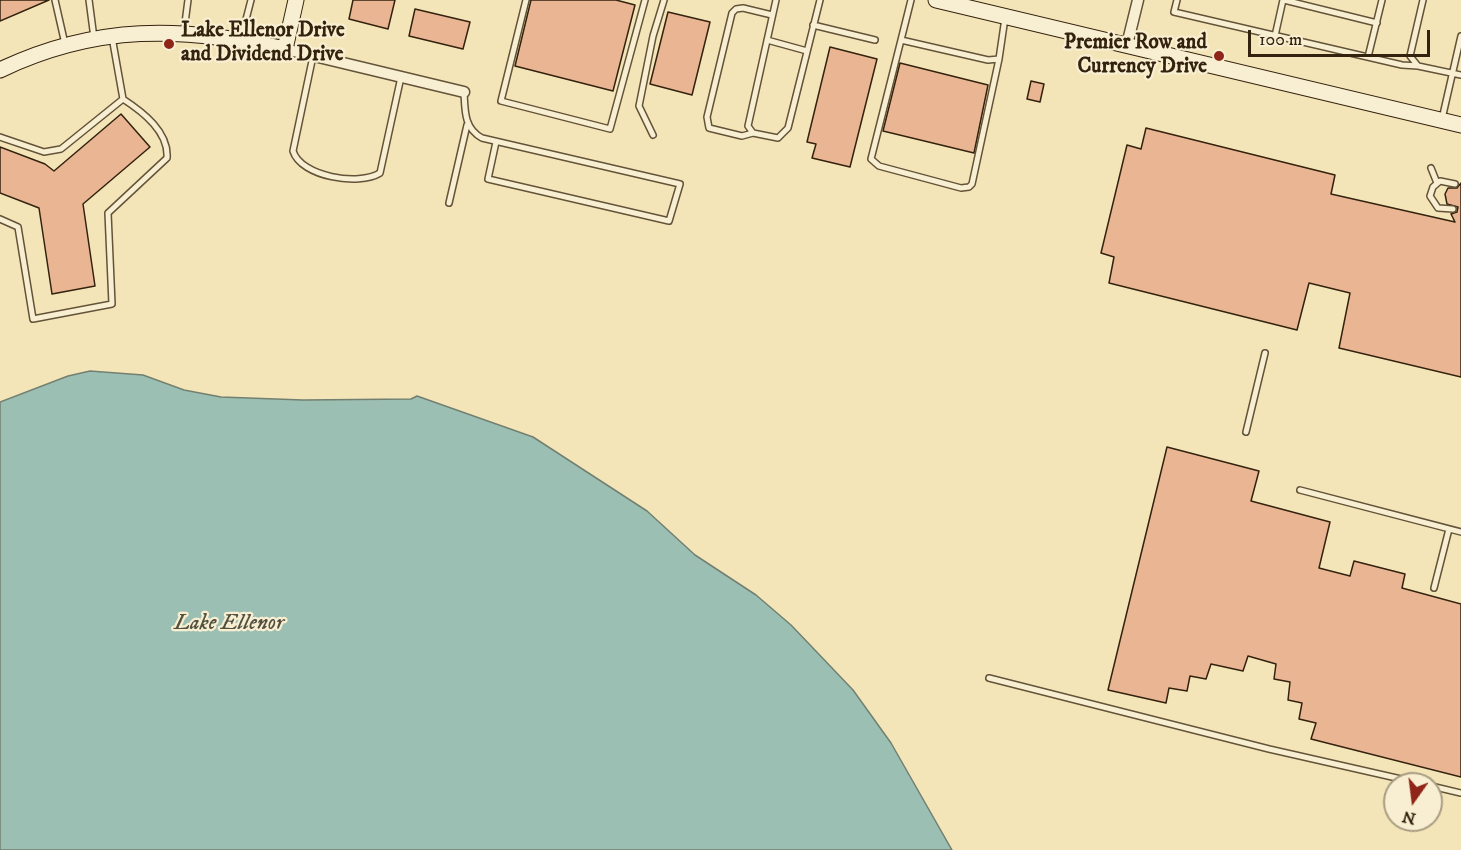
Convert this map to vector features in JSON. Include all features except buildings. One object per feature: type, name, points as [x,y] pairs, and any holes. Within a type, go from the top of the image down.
[{"type":"street","points":[[285,49],[296,0]]},
{"type":"street","points":[[936,0],[976,4],[1005,16],[1461,125]]},
{"type":"street","points":[[1126,45],[1138,0]]},
{"type":"street","points":[[0,70],[39,53],[94,39],[184,32],[241,39],[464,92]]},
{"type":"lane","points":[[55,0],[65,46]]},
{"type":"lane","points":[[89,0],[94,39]]},
{"type":"lane","points":[[184,32],[188,0]]},
{"type":"lane","points":[[241,39],[251,0]]},
{"type":"lane","points":[[526,0],[501,101],[610,129],[645,0]]},
{"type":"lane","points":[[653,135],[639,106],[653,36],[664,0]]},
{"type":"lane","points":[[753,133],[748,126],[748,120],[776,0]]},
{"type":"lane","points":[[772,15],[743,8],[736,9],[732,13],[707,117],[709,128],[742,136],[753,133],[778,138],[785,134],[820,0]]},
{"type":"lane","points":[[911,0],[871,159],[879,166],[961,188],[969,188],[972,184],[999,59],[1005,16]]},
{"type":"lane","points":[[1177,0],[1174,12],[1402,66],[1418,66],[1461,75]]},
{"type":"lane","points":[[1275,36],[1283,0],[1377,23]]},
{"type":"lane","points":[[1368,57],[1382,0]]},
{"type":"lane","points":[[1418,66],[1410,56],[1423,0]]},
{"type":"lane","points":[[813,25],[874,39]]},
{"type":"lane","points":[[0,219],[18,227],[33,319],[112,304],[108,213],[167,158],[168,146],[145,113],[123,99],[112,36]]},
{"type":"lane","points":[[1441,121],[1461,36]]},
{"type":"lane","points":[[766,40],[807,51]]},
{"type":"lane","points":[[901,40],[988,60],[999,59]]},
{"type":"lane","points":[[313,56],[293,152],[296,161],[305,168],[351,180],[372,178],[380,172],[401,77]]},
{"type":"lane","points":[[464,92],[471,132],[496,142],[680,184],[669,221],[488,179],[496,142]]},
{"type":"lane","points":[[0,137],[44,153],[62,149],[123,99]]},
{"type":"lane","points":[[448,204],[468,123]]},
{"type":"lane","points":[[1431,168],[1437,183]]},
{"type":"lane","points":[[1453,209],[1443,210],[1434,205],[1431,191],[1437,183],[1445,180],[1455,184]]},
{"type":"lane","points":[[1246,432],[1266,353]]},
{"type":"lane","points":[[1300,490],[1461,532]]},
{"type":"lane","points":[[1434,588],[1449,529]]},
{"type":"lane","points":[[989,678],[1269,749],[1383,775]]},
{"type":"lane","points":[[1443,789],[1461,793]]},
{"type":"water","name":"Lake Ellenor","points":[[90,371],[143,375],[184,390],[221,397],[303,400],[411,399],[417,396],[533,437],[647,511],[695,555],[756,595],[791,625],[853,690],[891,743],[952,850],[0,850],[0,402],[68,376]]},
{"type":"place","name":"Lake Ellenor Drive and Dividend Drive","points":[[169,44]]},
{"type":"place","name":"Premier Row and Currency Drive","points":[[1219,56]]}]
